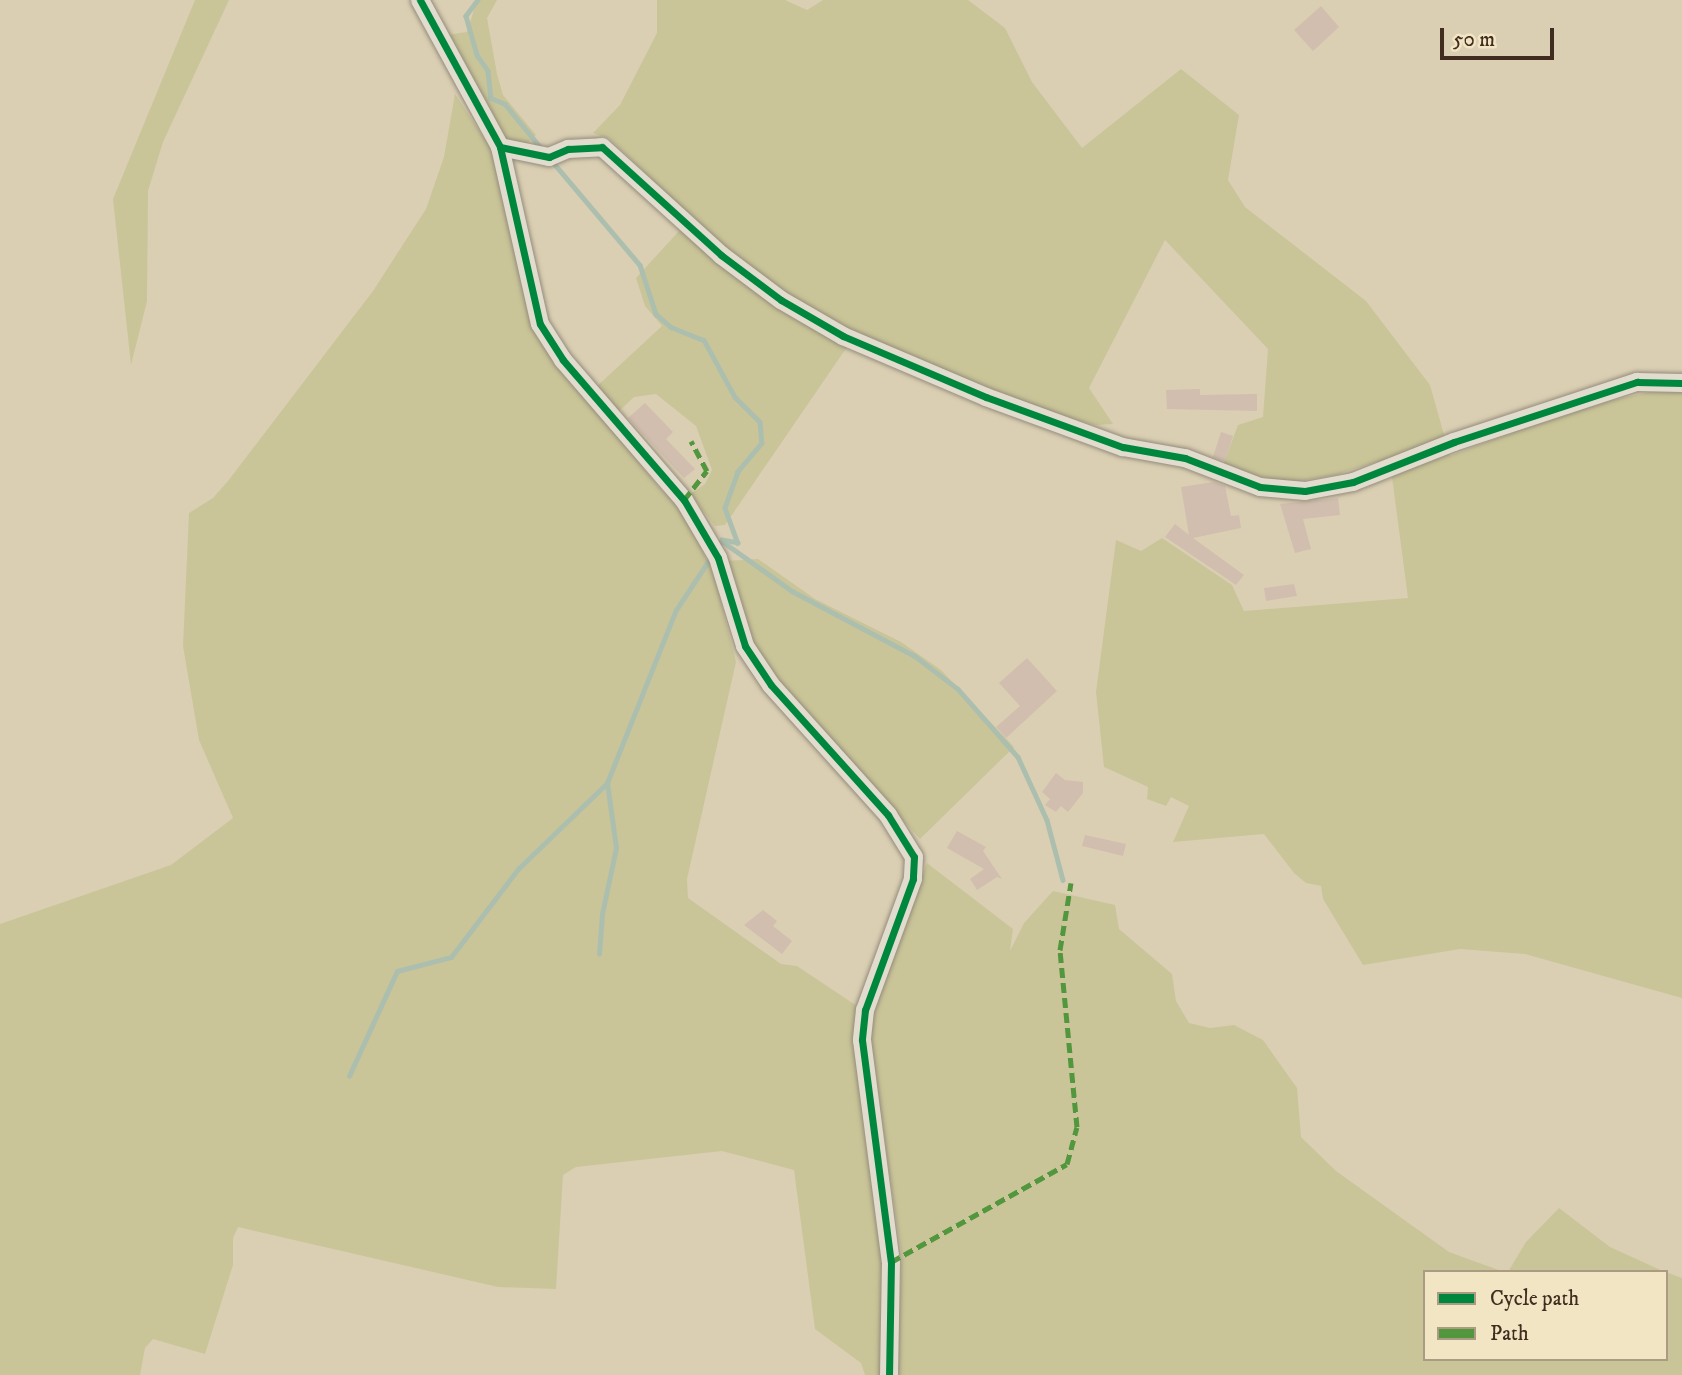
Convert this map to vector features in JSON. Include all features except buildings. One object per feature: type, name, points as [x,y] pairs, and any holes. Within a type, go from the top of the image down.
[{"type":"street","points":[[420,0],[500,147],[540,324],[563,360],[684,500],[718,558],[745,646],[771,685],[888,815],[914,856],[913,879],[865,1010],[862,1040],[891,1262],[889,1375]]},
{"type":"street","points":[[500,147],[549,157],[568,149],[602,147],[721,255],[781,300],[843,336],[998,402],[1123,447],[1185,458],[1259,487],[1305,491],[1353,482],[1454,442],[1637,382],[1682,383]]},
{"type":"shaded area","points":[[195,0],[229,0],[163,142],[148,191],[147,301],[131,365],[113,199]]},
{"type":"shaded area","points":[[477,0],[497,0],[487,18],[503,95],[536,135],[522,148],[504,143],[447,35],[467,32]]},
{"type":"shaded area","points":[[657,0],[785,0],[807,10],[823,0],[968,0],[1005,28],[1032,82],[1082,148],[1181,69],[1239,115],[1228,180],[1245,207],[1366,301],[1430,385],[1450,456],[1582,407],[1650,392],[1682,391],[1682,998],[1525,954],[1460,949],[1363,965],[1323,899],[1321,886],[1306,883],[1294,873],[1264,834],[1173,842],[1189,806],[1171,797],[1166,806],[1147,799],[1148,787],[1104,767],[1096,692],[1116,540],[1141,551],[1162,538],[1232,585],[1244,611],[1408,598],[1392,477],[1376,462],[1335,475],[1288,483],[1222,468],[1238,425],[1263,417],[1268,349],[1165,240],[1089,388],[1113,424],[1096,425],[1044,412],[856,334],[782,294],[723,247],[610,139],[593,133],[620,105],[657,33]]},
{"type":"shaded area","points":[[455,94],[494,153],[521,274],[600,414],[660,489],[679,505],[714,574],[736,662],[687,879],[688,898],[781,964],[797,966],[857,1006],[856,1042],[886,1254],[880,1375],[865,1375],[861,1363],[815,1329],[794,1170],[722,1151],[576,1167],[563,1175],[556,1289],[498,1287],[238,1227],[233,1238],[233,1265],[205,1354],[153,1339],[145,1348],[140,1375],[0,1375],[0,924],[171,865],[233,818],[199,740],[183,646],[189,513],[213,498],[228,481],[373,291],[426,209],[444,157]]},
{"type":"shaded area","points":[[680,230],[730,270],[847,347],[725,525],[715,526],[690,494],[705,484],[712,470],[696,426],[656,394],[634,397],[617,413],[595,388],[662,326],[645,306],[636,278]]},
{"type":"shaded area","points":[[758,559],[815,599],[901,642],[941,670],[1014,747],[920,839],[780,686],[741,622],[725,561]]},
{"type":"shaded area","points":[[927,863],[1013,929],[1010,951],[1024,923],[1053,891],[1115,905],[1119,929],[1172,974],[1176,1001],[1189,1023],[1210,1028],[1234,1025],[1263,1040],[1297,1088],[1301,1137],[1336,1171],[1449,1252],[1498,1270],[1423,1270],[1423,1361],[1668,1361],[1668,1273],[1682,1278],[1682,1375],[897,1375],[902,1257],[870,1043],[872,1012]]},
{"type":"shaded area","points":[[1559,1208],[1610,1247],[1661,1270],[1509,1270],[1526,1242]]},
{"type":"waterway","points":[[478,0],[466,16],[477,55],[488,71],[491,98],[505,104],[542,149]]},
{"type":"waterway","points":[[552,161],[640,265],[656,314],[671,327],[704,340],[735,397],[760,422],[762,443],[738,472],[725,508],[738,543],[722,540],[718,547]]},
{"type":"waterway","points":[[722,541],[792,591],[915,656],[958,689],[1018,757],[1047,820],[1063,880]]},
{"type":"waterway","points":[[349,1076],[397,971],[451,957],[518,869],[607,783],[676,610],[711,557]]},
{"type":"waterway","points":[[599,954],[602,914],[616,848],[607,783]]},
{"type":"marked path","points":[[684,500],[707,471],[691,441]]},
{"type":"marked path","points":[[891,1262],[1067,1164],[1077,1127],[1060,950],[1071,883]]},
{"type":"cycle path","points":[[420,0],[500,147],[540,324],[563,360],[684,500],[718,558],[745,646],[771,685],[888,815],[914,857],[913,879],[865,1010],[862,1040],[891,1262],[889,1375]]},
{"type":"cycle path","points":[[500,147],[549,157],[568,149],[602,147],[721,255],[781,300],[843,336],[986,397],[1123,447],[1185,458],[1260,487],[1305,491],[1353,482],[1454,442],[1637,382],[1682,383]]}]
